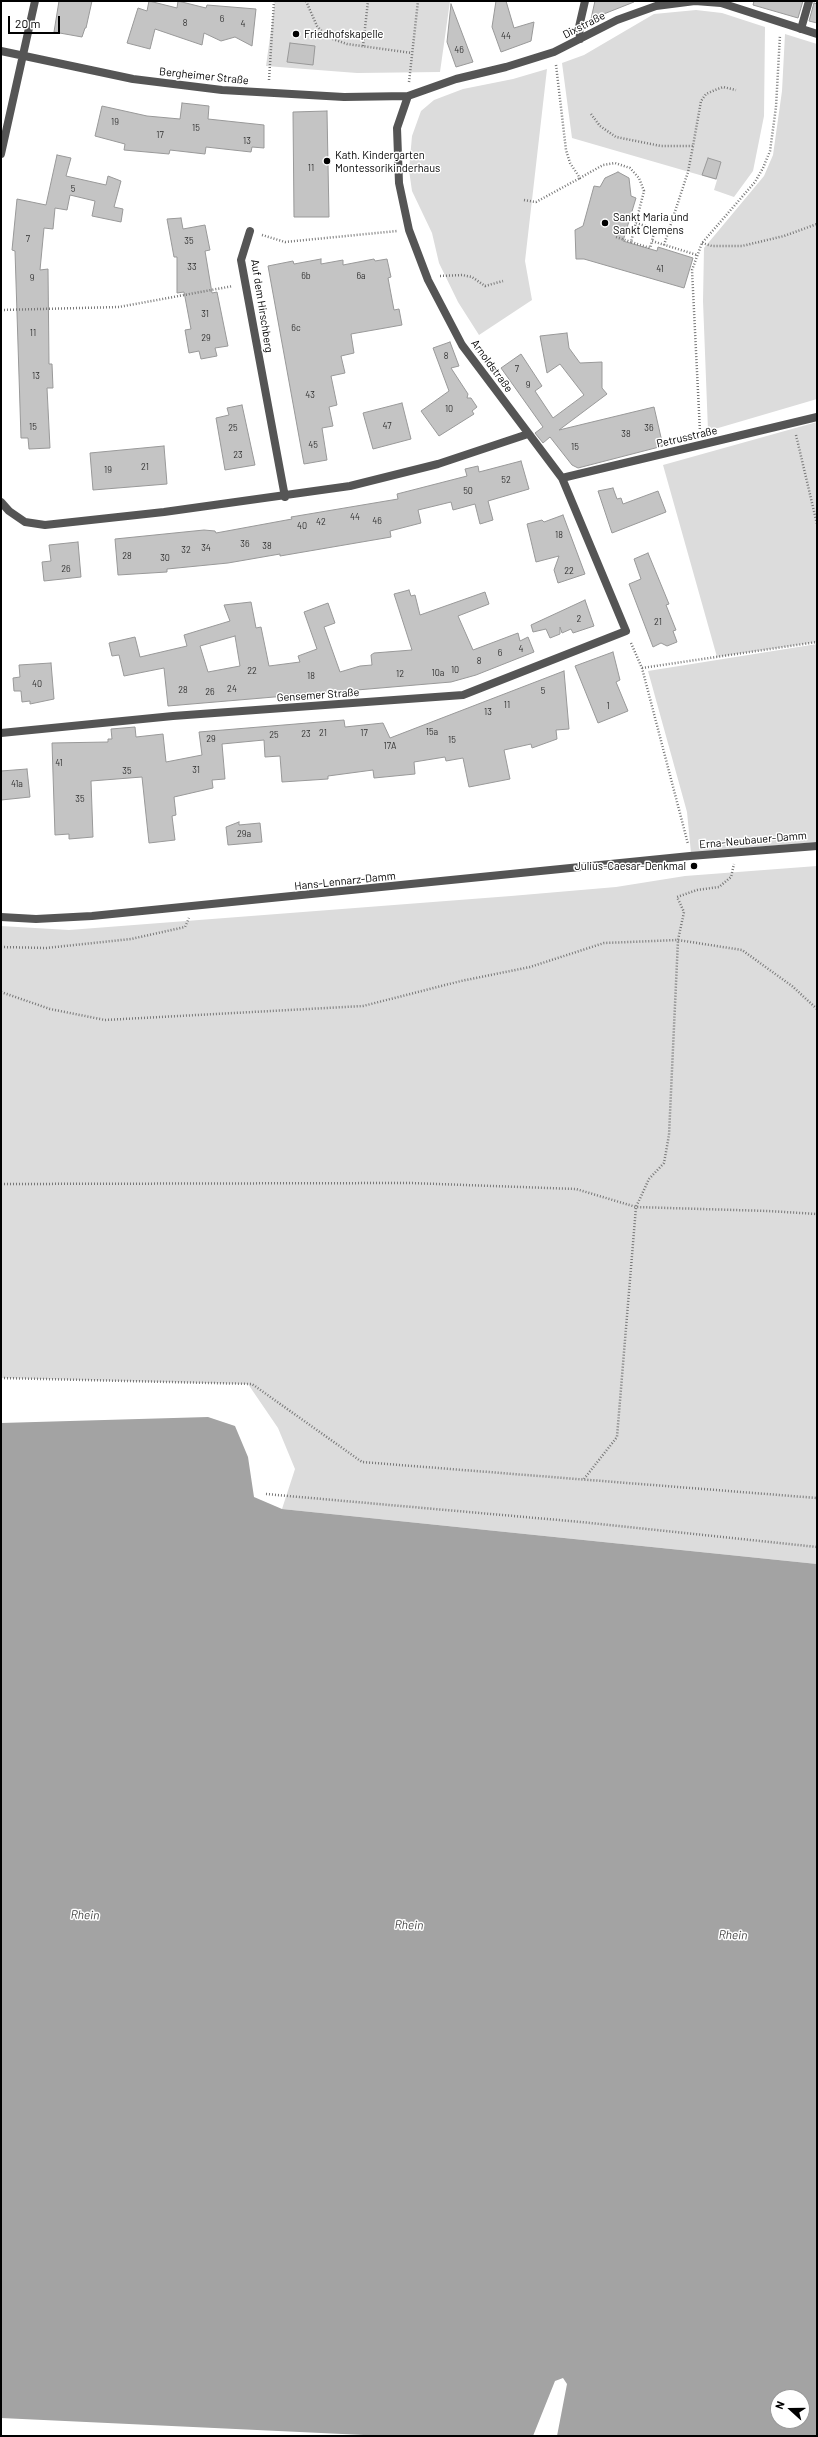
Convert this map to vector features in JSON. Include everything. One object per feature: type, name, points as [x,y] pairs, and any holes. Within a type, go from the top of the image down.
[{"type":"street","points":[[1,154],[21,56],[35,1]]},
{"type":"street","points":[[580,39],[579,27],[585,1]]},
{"type":"street","name":"Dixstraße","points":[[408,96],[456,79],[506,67],[554,52],[617,20],[656,6],[695,1],[730,4],[817,34]]},
{"type":"street","points":[[801,29],[809,1]]},
{"type":"street","name":"Bergheimer Straße","points":[[1,51],[133,79],[222,90],[344,97],[408,96]]},
{"type":"street","name":"Arnoldstraße","points":[[408,96],[396,128],[399,184],[409,230],[428,280],[462,345],[562,478],[626,631]]},
{"type":"street","name":"Auf dem Hirschberg","points":[[250,231],[241,260],[285,496]]},
{"type":"street","name":"Petrusstraße","points":[[562,478],[817,417]]},
{"type":"street","points":[[1,502],[9,511],[25,522],[45,525],[285,496],[350,486],[438,464],[528,434]]},
{"type":"street","name":"Gensemer Straße","points":[[1,733],[173,716],[464,695],[626,631]]},
{"type":"street","name":"Erna-Neubauer-Damm","points":[[690,856],[817,846]]},
{"type":"street","name":"Hans-Lennarz-Damm","points":[[1,917],[36,918],[92,916],[690,856]]},
{"type":"path","points":[[267,93],[274,1]]},
{"type":"path","points":[[306,1],[317,26],[327,37],[347,44],[412,53]]},
{"type":"path","points":[[363,46],[368,1]]},
{"type":"path","points":[[408,96],[418,1]]},
{"type":"path","points":[[701,445],[692,270],[702,243],[755,182],[770,151],[776,107],[781,22]]},
{"type":"path","points":[[554,52],[566,150],[570,163],[580,178]]},
{"type":"path","points":[[664,245],[688,172],[701,101],[706,94],[715,90],[723,88],[736,90]]},
{"type":"path","points":[[591,114],[603,129],[616,137],[661,146],[693,146]]},
{"type":"path","points":[[524,200],[536,202],[603,165],[616,163],[630,168],[639,178],[644,191],[631,242]]},
{"type":"path","points":[[616,237],[650,248],[655,229],[636,223]]},
{"type":"path","points":[[702,243],[712,246],[742,246],[784,236],[817,224]]},
{"type":"path","points":[[250,231],[285,242],[409,230]]},
{"type":"path","points":[[652,241],[697,255]]},
{"type":"path","points":[[428,280],[444,275],[462,275],[472,277],[485,286],[503,281]]},
{"type":"path","points":[[1,310],[119,307],[245,284]]},
{"type":"path","points":[[793,423],[817,524]]},
{"type":"path","points":[[626,631],[642,668],[684,822],[690,856]]},
{"type":"path","points":[[642,668],[817,642]]},
{"type":"path","points":[[584,1479],[617,1437],[636,1207],[649,1179],[664,1163],[669,1135],[678,940],[684,912],[677,897],[697,890],[719,887],[732,877],[736,852]]},
{"type":"path","points":[[1,947],[46,948],[132,939],[185,927],[193,907]]},
{"type":"path","points":[[1,992],[50,1009],[104,1020],[363,1006],[461,980],[530,967],[604,943],[678,940],[742,950],[792,986],[817,1010]]},
{"type":"path","points":[[1,1184],[410,1183],[481,1185],[576,1189],[636,1207],[817,1214]]},
{"type":"path","points":[[1,1378],[252,1384],[362,1462],[817,1498]]},
{"type":"path","points":[[266,1494],[526,1516],[817,1546]]},
{"type":"shaded area","points":[[275,1],[450,1],[440,72],[357,73],[266,66]]},
{"type":"shaded area","points":[[696,10],[722,13],[765,27],[764,116],[753,171],[734,197],[714,190],[717,180],[572,138],[562,63],[584,55],[654,14]]},
{"type":"shaded area","points":[[785,34],[817,44],[817,399],[708,431],[703,301],[704,248],[764,176],[773,155],[782,91]]},
{"type":"shaded area","points":[[547,69],[525,261],[532,300],[479,335],[458,302],[439,263],[432,233],[412,191],[409,170],[412,136],[421,111],[434,100],[463,89],[513,79]]},
{"type":"shaded area","points":[[817,422],[817,642],[717,657],[663,465]]},
{"type":"shaded area","points":[[817,644],[817,842],[691,853],[687,812],[648,671]]},
{"type":"shaded area","points":[[817,866],[817,1564],[282,1509],[295,1469],[278,1428],[248,1384],[1,1378],[1,926],[69,930],[511,896],[616,887],[685,876]]},
{"type":"water","name":"Rhein","points":[[208,1417],[235,1426],[248,1457],[254,1497],[282,1509],[817,1564],[817,2436],[557,2436],[567,2384],[563,2378],[555,2381],[533,2436],[385,2436],[1,2418],[1,1423]]},
{"type":"building","points":[[59,1],[92,1],[86,28],[82,37],[54,32]]},
{"type":"building","points":[[149,1],[177,8],[178,1],[206,8],[207,5],[256,9],[252,46],[235,37],[221,41],[204,33],[202,45],[155,29],[150,49],[127,43],[138,8],[147,11]]},
{"type":"building","points":[[496,1],[506,1],[514,28],[534,22],[531,41],[501,52],[492,27]]},
{"type":"building","points":[[595,1],[634,1],[634,2],[591,19]]},
{"type":"building","points":[[754,1],[803,1],[798,18],[753,5]]},
{"type":"building","points":[[814,3],[817,4],[817,23],[809,21]]},
{"type":"building","points":[[451,4],[473,62],[456,67],[447,42]]},
{"type":"building","name":"Friedhofskapelle","points":[[290,43],[315,46],[313,65],[287,62]]},
{"type":"building","points":[[182,103],[209,106],[208,119],[264,125],[264,148],[252,147],[251,152],[206,147],[205,154],[170,150],[169,154],[124,150],[125,144],[95,136],[102,106],[147,116],[180,119]]},
{"type":"building","points":[[327,111],[329,217],[294,217],[293,112]]},
{"type":"building","points":[[57,155],[71,158],[66,176],[106,185],[108,176],[121,181],[114,207],[123,209],[121,222],[92,216],[95,201],[70,195],[67,210],[55,208],[53,229],[44,228],[40,270],[48,269],[49,364],[52,364],[53,388],[47,388],[50,448],[29,449],[28,438],[21,438],[15,251],[12,250],[17,199],[46,205]]},
{"type":"building","points":[[708,158],[721,162],[716,179],[702,175]]},
{"type":"building","name":"Sankt Maria und Sankt Clemens","points":[[618,172],[629,178],[631,196],[636,198],[623,241],[657,251],[658,247],[693,258],[684,288],[584,259],[576,259],[575,230],[583,226],[594,186],[600,187],[605,178]]},
{"type":"building","points":[[181,218],[183,229],[205,225],[210,250],[205,251],[212,293],[217,292],[228,346],[215,348],[217,356],[201,359],[199,351],[189,353],[185,330],[191,329],[184,292],[177,293],[177,257],[174,257],[167,219]]},
{"type":"building","points":[[321,259],[321,264],[343,260],[343,265],[374,259],[375,261],[387,259],[391,277],[388,278],[394,310],[399,309],[402,325],[351,334],[354,353],[341,356],[345,373],[331,376],[337,405],[329,407],[333,426],[322,428],[327,460],[304,464],[268,266],[293,261],[294,264]]},
{"type":"building","points":[[567,333],[569,348],[580,363],[602,362],[602,388],[607,394],[559,430],[654,407],[663,446],[578,468],[572,465],[550,437],[543,443],[535,433],[543,427],[501,368],[521,354],[542,386],[535,391],[553,418],[584,395],[560,364],[547,373],[540,336]]},
{"type":"building","points":[[450,342],[459,366],[451,368],[468,394],[467,398],[471,398],[477,407],[472,411],[474,414],[439,436],[421,411],[449,391],[433,348]]},
{"type":"building","points":[[402,403],[411,439],[373,449],[363,413]]},
{"type":"building","points":[[242,405],[255,465],[225,470],[216,418],[229,415],[227,408]]},
{"type":"building","points":[[164,446],[167,484],[93,490],[90,453]]},
{"type":"building","points":[[521,461],[529,489],[488,501],[493,520],[480,524],[475,504],[453,510],[451,502],[418,510],[421,523],[390,531],[391,537],[280,556],[280,554],[228,563],[167,569],[167,572],[118,575],[115,539],[204,530],[215,531],[216,533],[292,519],[291,517],[398,499],[397,494],[467,476],[465,469],[478,466],[479,472]]},
{"type":"building","points":[[613,488],[617,499],[621,498],[623,504],[658,491],[666,512],[612,533],[598,491]]},
{"type":"building","points":[[563,515],[585,574],[558,583],[554,570],[559,556],[536,562],[527,524],[542,520],[544,522]]},
{"type":"building","points":[[78,542],[81,577],[44,581],[42,562],[51,561],[49,545]]},
{"type":"building","points":[[648,553],[669,604],[666,605],[676,630],[673,631],[677,642],[667,646],[661,643],[653,647],[629,584],[641,579],[634,559]]},
{"type":"building","points":[[409,590],[411,596],[415,595],[420,615],[485,592],[489,604],[458,616],[473,650],[518,633],[520,641],[528,637],[534,652],[476,675],[451,682],[168,706],[164,668],[124,676],[119,655],[112,656],[109,643],[135,637],[140,657],[187,646],[184,635],[230,621],[224,605],[251,602],[256,628],[261,627],[269,666],[300,662],[298,656],[317,649],[304,612],[328,603],[335,623],[324,627],[340,672],[360,666],[372,665],[371,655],[374,653],[412,650],[394,594]],"holes":[[[235,636],[240,666],[208,672],[200,646]]]},
{"type":"building","points":[[585,600],[594,626],[573,633],[571,629],[562,633],[560,627],[560,634],[550,638],[546,629],[533,632],[531,625]]},
{"type":"building","points":[[613,652],[620,680],[616,682],[628,711],[598,723],[575,666]]},
{"type":"building","points":[[51,663],[54,699],[30,704],[30,701],[22,702],[21,691],[14,691],[13,678],[20,677],[19,665]]},
{"type":"building","points":[[564,671],[569,729],[556,730],[557,739],[532,748],[531,744],[504,750],[510,779],[469,787],[463,758],[446,761],[445,757],[414,762],[415,774],[374,778],[373,770],[328,776],[328,779],[282,782],[280,756],[265,757],[264,740],[222,744],[225,779],[212,780],[213,788],[174,797],[176,815],[172,816],[175,840],[149,843],[142,777],[91,781],[93,837],[69,839],[69,834],[55,835],[52,743],[108,742],[108,739],[112,739],[111,729],[135,727],[136,737],[163,734],[166,762],[202,755],[199,732],[344,720],[345,727],[383,723],[390,738]]},
{"type":"building","points":[[27,769],[30,797],[1,800],[1,771]]},
{"type":"building","points":[[239,822],[239,825],[260,823],[262,842],[228,845],[226,827]]},
{"type":"place","name":"Friedhofskapelle","points":[[296,34]]},
{"type":"place","name":"Kath. Kindergarten Montessorikinderhaus","points":[[327,161]]},
{"type":"place","name":"Sankt Maria und Sankt Clemens","points":[[605,223]]},
{"type":"place","name":"Julius-Caesar-Denkmal","points":[[694,866]]}]
